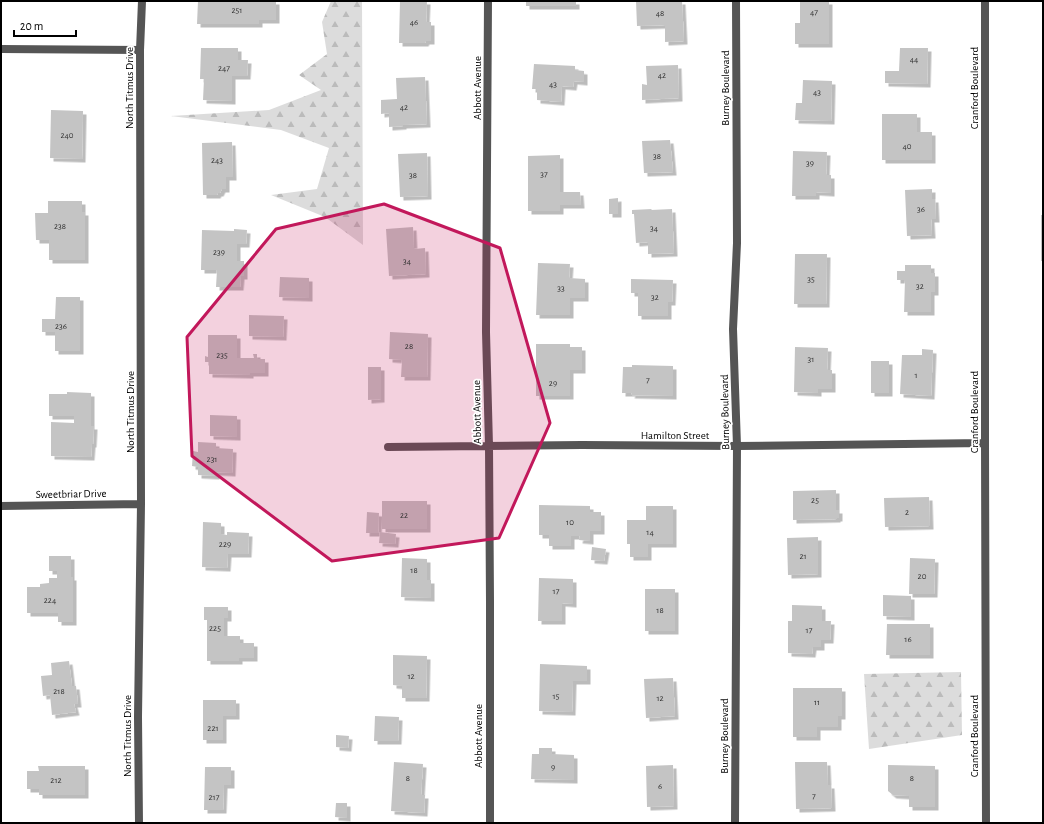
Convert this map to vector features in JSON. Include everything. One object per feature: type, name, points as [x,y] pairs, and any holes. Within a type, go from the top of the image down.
[{"type":"street","name":"North Titmus Drive","points":[[139,823],[138,717],[141,504],[140,50],[142,1]]},
{"type":"street","name":"Abbott Avenue","points":[[488,1],[486,332],[490,823]]},
{"type":"street","name":"Burney Boulevard","points":[[735,823],[737,446],[733,329],[737,243],[736,1]]},
{"type":"street","name":"Cranford Boulevard","points":[[985,1],[984,443],[986,823]]},
{"type":"street","points":[[1,49],[140,50]]},
{"type":"street","name":"Hamilton Street","points":[[388,447],[590,445],[737,446],[984,443]]},
{"type":"street","name":"Sweetbriar Drive","points":[[1,506],[141,504]]},
{"type":"highlighted area","points":[[384,204],[500,248],[550,423],[499,538],[332,561],[192,456],[187,337],[276,229]]},
{"type":"green space","points":[[331,1],[362,1],[363,245],[325,217],[271,195],[317,189],[329,148],[281,130],[171,116],[269,110],[321,90],[299,75],[327,54],[322,22]]},
{"type":"green space","points":[[961,672],[962,735],[869,749],[864,674]]},
{"type":"building","points":[[198,1],[276,1],[276,20],[259,20],[259,24],[197,24]]},
{"type":"building","points":[[400,1],[427,1],[426,22],[431,22],[431,41],[426,41],[425,43],[399,43]]},
{"type":"building","points":[[526,1],[576,1],[576,6],[526,6]]},
{"type":"building","points":[[636,1],[682,1],[684,41],[665,42],[665,25],[637,26]]},
{"type":"building","points":[[800,1],[829,1],[829,44],[795,44],[795,23],[800,23]]},
{"type":"building","points":[[201,48],[238,48],[238,60],[248,60],[247,76],[232,76],[232,101],[203,100],[204,79],[200,79]]},
{"type":"building","points":[[900,48],[928,48],[927,84],[885,83],[885,71],[899,71]]},
{"type":"building","points":[[534,64],[575,66],[575,70],[584,71],[584,82],[574,81],[573,87],[562,86],[561,102],[537,100],[537,89],[532,89]]},
{"type":"building","points":[[678,65],[679,98],[642,100],[642,84],[647,85],[646,66]]},
{"type":"building","points":[[425,77],[427,124],[389,127],[389,113],[381,114],[381,100],[397,99],[396,78]]},
{"type":"building","points":[[803,80],[832,81],[831,121],[795,120],[796,103],[802,103]]},
{"type":"building","points":[[51,110],[83,111],[82,159],[50,158]]},
{"type":"building","points":[[882,114],[917,114],[917,132],[932,132],[932,160],[882,160]]},
{"type":"building","points":[[670,140],[673,172],[644,173],[642,141]]},
{"type":"building","points":[[232,142],[233,177],[226,177],[226,189],[222,189],[217,195],[203,195],[202,143]]},
{"type":"building","points":[[793,151],[827,152],[826,175],[831,175],[831,193],[816,192],[816,196],[792,196]]},
{"type":"building","points":[[427,153],[428,196],[400,197],[398,154]]},
{"type":"building","points":[[560,155],[560,192],[580,192],[581,205],[560,205],[560,211],[528,211],[528,156]]},
{"type":"building","points":[[932,189],[932,199],[935,199],[936,219],[931,219],[932,235],[907,236],[905,190]]},
{"type":"building","points":[[618,198],[618,214],[609,214],[609,199]]},
{"type":"building","points":[[48,201],[82,201],[82,212],[85,212],[85,260],[49,260],[49,240],[36,240],[35,213],[48,213]]},
{"type":"building","points":[[652,209],[651,210],[672,209],[674,253],[648,254],[648,242],[636,243],[634,214],[632,214],[632,210]]},
{"type":"building","points":[[1041,215],[1043,215],[1043,261],[1041,261]]},
{"type":"building","points":[[413,227],[414,249],[425,248],[426,274],[389,276],[386,229]]},
{"type":"building","points":[[234,229],[247,230],[246,244],[237,244],[237,261],[244,261],[244,276],[241,276],[240,287],[216,287],[217,270],[201,270],[202,230],[234,231]]},
{"type":"building","points":[[795,254],[827,254],[826,304],[794,304]]},
{"type":"building","points":[[538,263],[570,264],[569,278],[585,279],[585,298],[570,298],[570,315],[536,315]]},
{"type":"building","points":[[905,265],[931,265],[931,273],[935,273],[935,292],[931,292],[931,312],[904,312],[905,280],[897,280],[897,271],[905,271]]},
{"type":"building","points":[[280,277],[309,278],[309,298],[279,297]]},
{"type":"building","points":[[631,279],[673,280],[672,302],[668,302],[668,316],[638,316],[638,293],[631,293]]},
{"type":"building","points":[[56,297],[80,297],[80,351],[55,351],[55,332],[42,332],[42,319],[55,319]]},
{"type":"building","points":[[249,315],[284,316],[283,337],[249,336]]},
{"type":"building","points":[[390,332],[428,334],[427,377],[401,377],[402,360],[389,359]]},
{"type":"building","points":[[208,335],[237,335],[237,358],[254,358],[253,354],[257,354],[257,359],[265,359],[265,373],[250,373],[250,375],[209,374],[209,362],[205,362],[205,356],[208,357]]},
{"type":"building","points":[[536,344],[570,344],[570,347],[582,347],[582,370],[570,370],[570,396],[536,396]]},
{"type":"building","points":[[795,347],[828,348],[827,370],[832,370],[832,389],[818,389],[818,393],[794,392]]},
{"type":"building","points":[[922,349],[933,350],[931,396],[900,394],[902,355],[922,355]]},
{"type":"building","points":[[871,361],[889,361],[889,393],[871,393]]},
{"type":"building","points":[[632,365],[673,366],[673,396],[631,395],[632,393],[622,393],[623,367],[632,367]]},
{"type":"building","points":[[368,367],[381,367],[381,399],[368,400]]},
{"type":"building","points":[[67,392],[91,393],[91,426],[94,426],[91,457],[51,456],[51,422],[74,423],[74,416],[49,416],[49,394],[67,394]]},
{"type":"building","points":[[210,415],[237,416],[237,437],[210,436]]},
{"type":"building","points":[[198,442],[216,443],[216,448],[233,449],[232,473],[216,472],[216,476],[198,475],[198,467],[192,466],[193,451],[198,452]]},
{"type":"building","points":[[836,490],[836,510],[839,510],[839,518],[793,520],[793,491]]},
{"type":"building","points":[[929,497],[930,526],[885,527],[884,498]]},
{"type":"building","points":[[382,501],[427,501],[427,529],[382,529]]},
{"type":"building","points":[[539,505],[590,506],[590,512],[601,512],[601,531],[590,531],[590,541],[579,540],[580,536],[571,536],[571,546],[549,546],[549,535],[539,535]]},
{"type":"building","points":[[646,506],[673,506],[673,544],[648,544],[648,557],[630,557],[630,544],[627,544],[627,520],[646,520]]},
{"type":"building","points":[[367,512],[379,513],[378,533],[366,533]]},
{"type":"building","points":[[203,522],[221,523],[221,534],[227,535],[227,532],[249,533],[248,554],[228,554],[227,568],[202,567]]},
{"type":"building","points":[[380,532],[396,534],[395,544],[379,543]]},
{"type":"building","points":[[818,537],[818,574],[788,575],[787,538]]},
{"type":"building","points":[[592,547],[606,549],[604,561],[591,560]]},
{"type":"building","points":[[49,556],[71,556],[71,577],[73,577],[73,622],[58,622],[58,613],[27,613],[27,587],[40,587],[40,584],[49,583],[49,578],[57,578],[57,571],[49,571]]},
{"type":"building","points":[[402,558],[427,559],[427,580],[431,580],[431,598],[401,597]]},
{"type":"building","points":[[910,558],[935,559],[934,594],[909,594]]},
{"type":"building","points":[[539,578],[573,579],[573,604],[562,603],[562,621],[538,621]]},
{"type":"building","points":[[645,589],[675,589],[675,631],[645,631]]},
{"type":"building","points":[[883,595],[911,596],[911,617],[883,616]]},
{"type":"building","points":[[792,605],[822,606],[822,621],[831,621],[830,640],[821,640],[821,647],[813,647],[812,654],[788,653],[788,621],[792,621]]},
{"type":"building","points":[[204,607],[228,607],[228,618],[224,618],[224,636],[240,636],[240,643],[254,643],[254,658],[239,658],[239,661],[207,661],[207,620],[204,620]]},
{"type":"building","points":[[887,624],[930,624],[930,655],[886,655]]},
{"type":"building","points":[[393,655],[427,656],[426,698],[402,698],[402,686],[393,685]]},
{"type":"building","points":[[69,661],[72,686],[76,686],[78,704],[74,704],[76,712],[52,715],[50,695],[43,696],[41,676],[52,675],[51,663]]},
{"type":"building","points":[[540,664],[587,666],[587,681],[573,681],[572,712],[539,711]]},
{"type":"building","points":[[673,678],[675,716],[646,718],[644,679]]},
{"type":"building","points":[[793,688],[842,688],[842,716],[838,716],[838,727],[817,727],[817,737],[793,737]]},
{"type":"building","points":[[203,700],[236,700],[236,716],[223,716],[223,740],[203,740]]},
{"type":"building","points":[[375,716],[399,717],[398,741],[374,741]]},
{"type":"building","points":[[336,735],[349,736],[348,748],[336,747]]},
{"type":"building","points":[[539,748],[552,748],[552,754],[574,755],[574,780],[531,779],[532,754],[539,754]]},
{"type":"building","points":[[394,762],[423,764],[421,795],[425,795],[424,813],[391,811]]},
{"type":"building","points":[[795,762],[827,762],[828,785],[831,785],[832,808],[796,809]]},
{"type":"building","points":[[673,765],[674,806],[647,807],[646,766]]},
{"type":"building","points":[[888,765],[935,766],[935,807],[909,807],[909,796],[893,795],[888,791]]},
{"type":"building","points":[[38,766],[85,766],[85,795],[39,795],[39,789],[27,789],[27,771],[39,771]]},
{"type":"building","points":[[205,767],[231,767],[231,785],[224,785],[223,810],[204,810]]},
{"type":"building","points":[[336,803],[347,803],[347,818],[335,817]]}]
